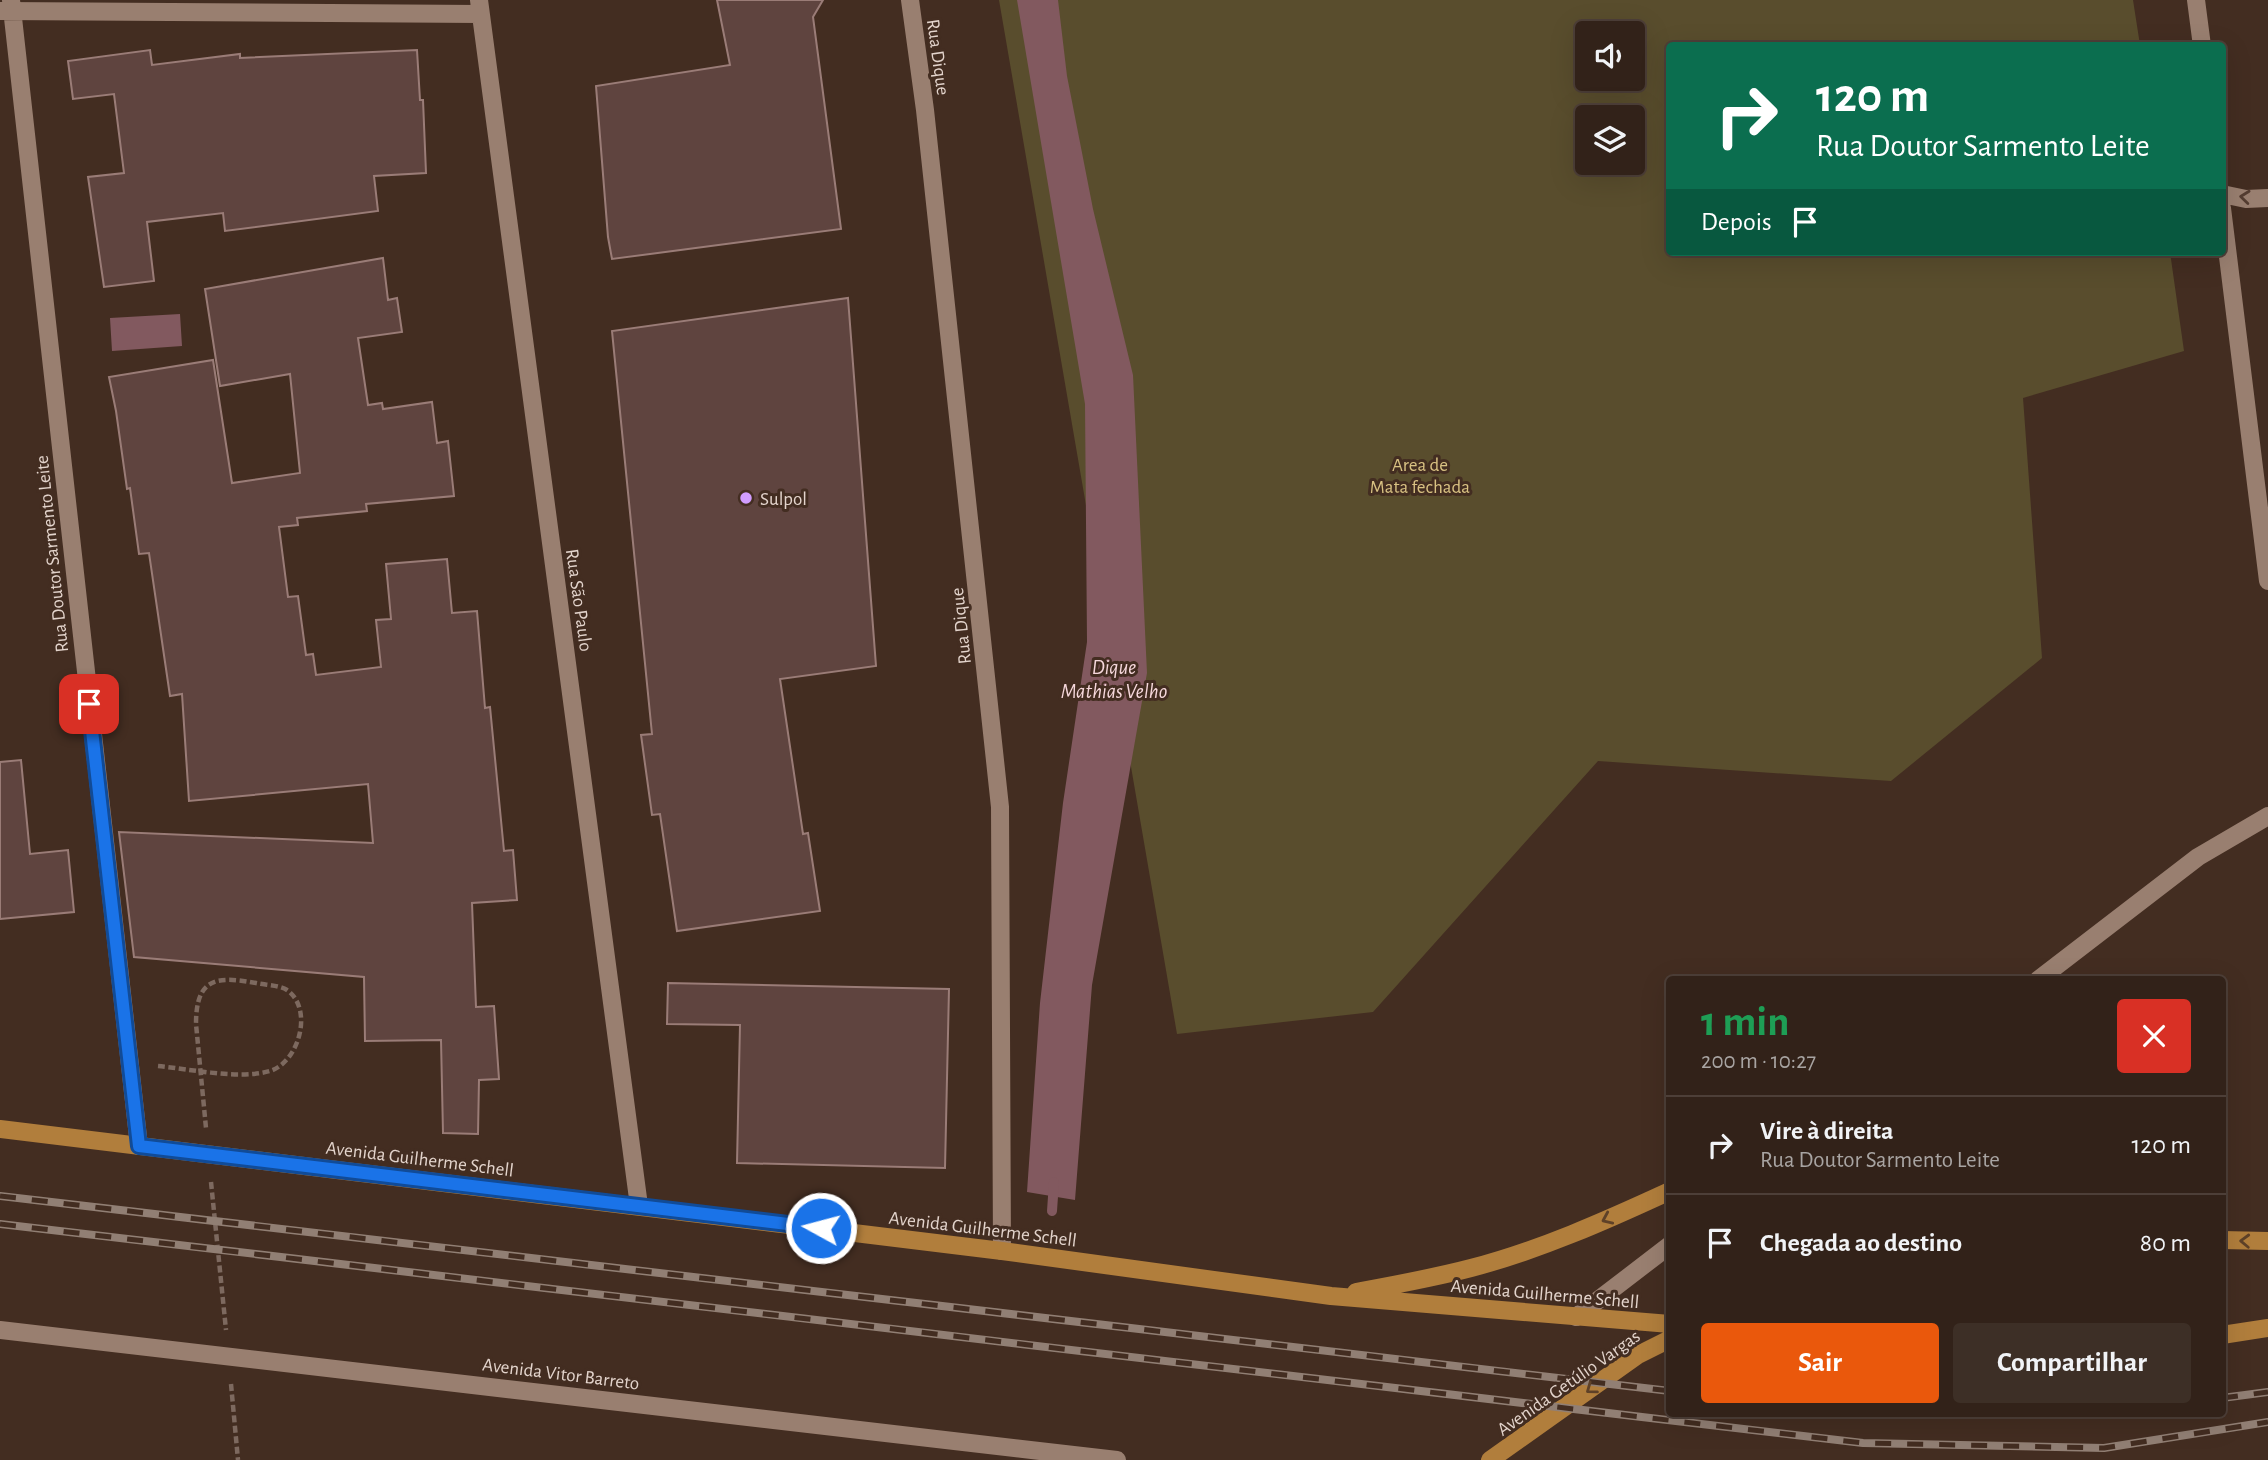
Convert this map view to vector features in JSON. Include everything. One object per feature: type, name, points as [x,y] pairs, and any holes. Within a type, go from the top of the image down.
[{"type":"main road","name":"Avenida Guilherme Schell","points":[[0,1129],[1002,1251],[1331,1296],[1666,1324]]},
{"type":"main road","points":[[1331,1296],[1418,1281],[1501,1259],[1560,1239],[1666,1193]]},
{"type":"main road","points":[[2226,1240],[2268,1241]]},
{"type":"main road","points":[[2226,1334],[2268,1328]]},
{"type":"main road","name":"Avenida Getúlio Vargas","points":[[1490,1460],[1638,1355],[1666,1341]]},
{"type":"street","name":"Rua Dique","points":[[910,0],[925,110],[1000,807],[1002,1251]]},
{"type":"street","points":[[2196,0],[2201,42]]},
{"type":"street","points":[[8,8],[480,7]]},
{"type":"street","name":"Rua São Paulo","points":[[480,7],[639,1206]]},
{"type":"street","name":"Rua Doutor Sarmento Leite","points":[[8,8],[139,1146]]},
{"type":"street","points":[[2226,195],[2246,199],[2268,198]]},
{"type":"street","points":[[2226,240],[2268,581]]},
{"type":"street","points":[[2043,976],[2198,857],[2268,816]]},
{"type":"street","points":[[1576,1317],[1666,1248]]},
{"type":"street","name":"Avenida Vitor Barreto","points":[[0,1330],[1116,1460]]},
{"type":"path","points":[[129,1063],[217,1072]]},
{"type":"green space","name":"Area de Mata fechada","points":[[999,0],[2133,0],[2140,42],[1666,42],[1666,256],[2171,256],[2184,351],[2023,398],[2042,658],[1891,781],[1598,761],[1373,1012],[1177,1034]]},
{"type":"water","name":"Dique Mathias Velho","points":[[1017,0],[1058,0],[1067,76],[1093,209],[1133,375],[1147,673],[1092,985],[1075,1200],[1027,1192],[1040,1003],[1063,803],[1087,642],[1085,404]]},
{"type":"water","points":[[180,314],[182,346],[112,351],[110,318]]},
{"type":"building","points":[[717,0],[823,0],[813,17],[841,229],[612,259],[596,86],[730,65]]},
{"type":"building","points":[[150,50],[152,65],[240,54],[240,58],[417,50],[420,100],[423,100],[426,173],[374,176],[378,211],[225,231],[223,213],[147,222],[154,281],[104,287],[88,177],[124,173],[114,94],[73,99],[68,61]]},
{"type":"building","points":[[383,258],[388,300],[397,298],[402,332],[358,338],[368,405],[382,403],[383,409],[432,402],[437,443],[448,441],[454,496],[366,504],[367,511],[297,518],[298,525],[279,527],[288,597],[298,596],[306,655],[313,654],[316,675],[381,667],[376,620],[391,619],[386,564],[447,559],[452,613],[477,611],[485,708],[490,707],[504,851],[513,850],[517,900],[472,903],[476,1007],[494,1006],[499,1079],[479,1080],[478,1134],[443,1133],[441,1040],[365,1041],[364,977],[134,957],[119,832],[373,843],[368,784],[189,801],[182,694],[170,696],[149,553],[139,554],[130,488],[127,489],[109,377],[213,360],[232,483],[300,473],[290,374],[220,386],[205,289]]},
{"type":"building","name":"Sulpol","points":[[848,298],[876,666],[780,679],[803,834],[808,833],[820,911],[677,931],[660,814],[652,815],[641,735],[652,734],[612,331]]},
{"type":"building","points":[[21,760],[30,854],[68,850],[74,912],[0,919],[0,762]]},
{"type":"building","points":[[668,983],[949,989],[945,1168],[737,1163],[740,1025],[667,1024]]},
{"type":"waterway","name":"Dique Mathias Velho","points":[[1052,1211],[1054,1182]]},
{"type":"railway","points":[[0,1196],[1666,1391]]},
{"type":"railway","points":[[0,1224],[1863,1443],[2104,1448],[2268,1422]]},
{"type":"railway","points":[[2226,1397],[2268,1392]]},
{"type":"place","name":"Sulpol","points":[[746,498]]},
{"type":"route","points":[[89,704],[139,1146],[821,1228]]}]
